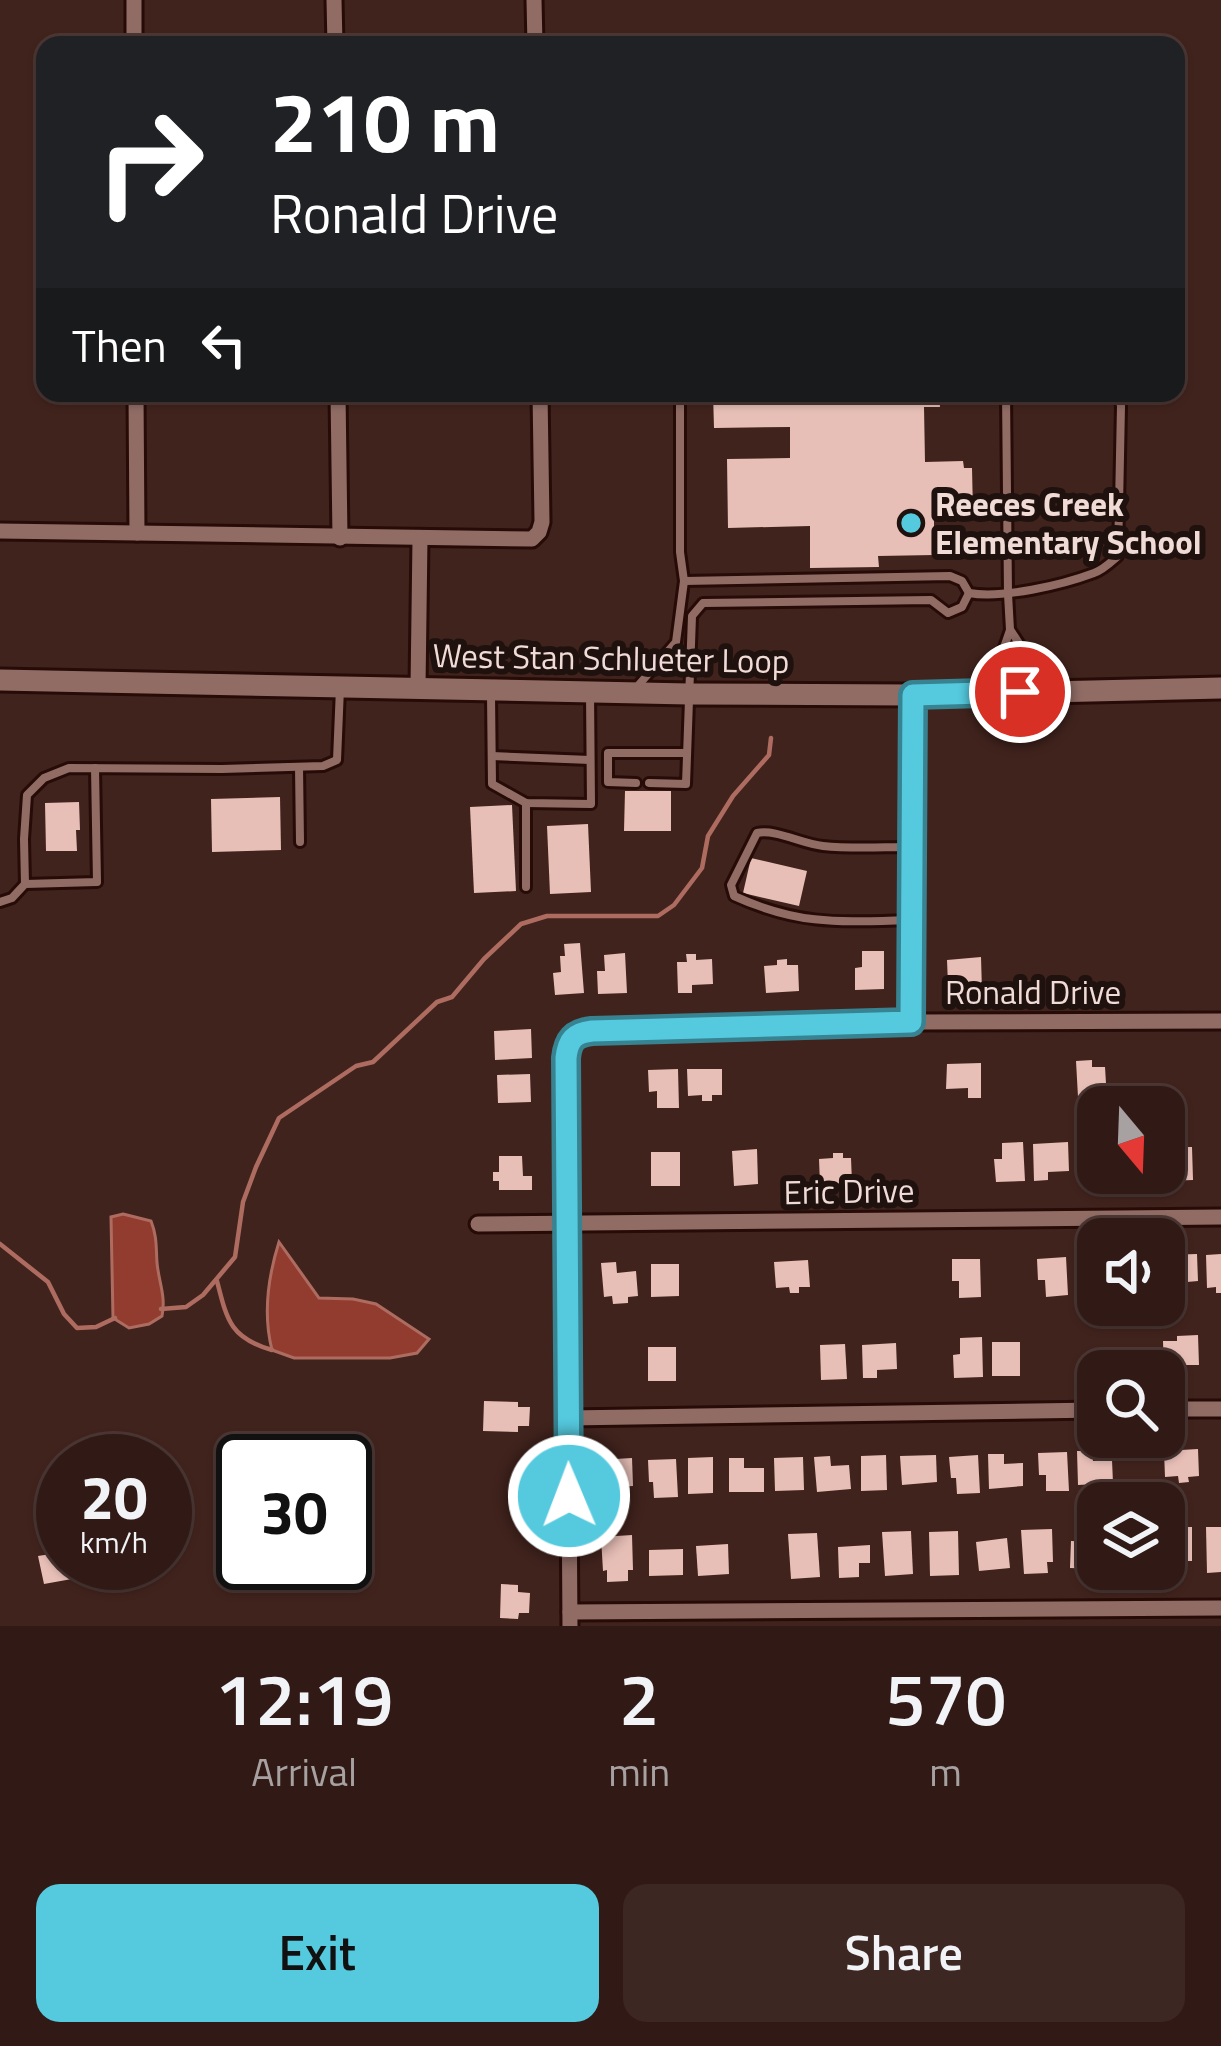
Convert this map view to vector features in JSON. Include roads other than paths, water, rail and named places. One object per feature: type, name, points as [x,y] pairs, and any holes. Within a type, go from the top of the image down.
[{"type":"main road","name":"West Stan Schlueter Loop","points":[[0,680],[689,694],[1221,688]]},
{"type":"street","points":[[134,0],[134,36]]},
{"type":"street","points":[[334,0],[334,36]]},
{"type":"street","points":[[534,0],[535,36]]},
{"type":"street","points":[[136,402],[137,533]]},
{"type":"street","points":[[338,402],[340,538]]},
{"type":"street","points":[[0,531],[532,538],[542,522],[540,402]]},
{"type":"street","points":[[418,688],[420,538]]},
{"type":"street","points":[[911,1022],[913,695]]},
{"type":"street","name":"Ronald Drive","points":[[570,1619],[569,1040],[580,1032],[911,1022],[1221,1021]]},
{"type":"street","name":"Eric Drive","points":[[478,1224],[1221,1217]]},
{"type":"street","points":[[1185,1409],[1221,1409]]},
{"type":"street","points":[[568,1418],[1077,1410]]},
{"type":"street","points":[[570,1619],[1221,1608]]},
{"type":"lane","points":[[632,692],[676,642],[684,581],[680,402]]},
{"type":"lane","points":[[987,693],[1010,629],[1006,402]]},
{"type":"lane","points":[[969,593],[1007,594],[1100,572],[1118,556],[1119,402]]},
{"type":"lane","points":[[684,581],[950,576],[962,581],[969,593]]},
{"type":"lane","points":[[650,783],[686,784],[692,616],[703,603],[931,600],[948,613],[962,607],[969,593]]},
{"type":"lane","points":[[1010,629],[1054,691]]},
{"type":"lane","points":[[0,902],[12,898],[25,884],[27,795],[44,778],[69,768],[323,766],[337,760],[340,686]]},
{"type":"lane","points":[[491,691],[492,784],[526,803],[591,804],[590,692]]},
{"type":"lane","points":[[636,783],[608,782],[608,753],[687,753]]},
{"type":"lane","points":[[492,756],[590,760]]},
{"type":"lane","points":[[298,766],[300,842]]},
{"type":"lane","points":[[25,884],[97,882],[95,768]]},
{"type":"lane","points":[[526,803],[526,887]]},
{"type":"lane","points":[[911,920],[809,921],[734,896],[731,885],[757,833],[768,831],[823,846],[912,847]]},
{"type":"waterway","points":[[161,1309],[186,1307],[203,1295],[235,1257],[243,1202],[279,1118],[356,1066],[373,1062],[437,1002],[452,997],[521,924],[547,916],[658,916],[674,905],[702,868],[708,836],[733,796],[769,755],[771,738]]},
{"type":"waterway","points":[[0,1244],[48,1282],[77,1328],[96,1327],[115,1318]]},
{"type":"waterway","points":[[217,1281],[232,1326],[247,1340],[272,1350]]},
{"type":"place","name":"Reeces Creek Elementary School","points":[[911,523]]}]
